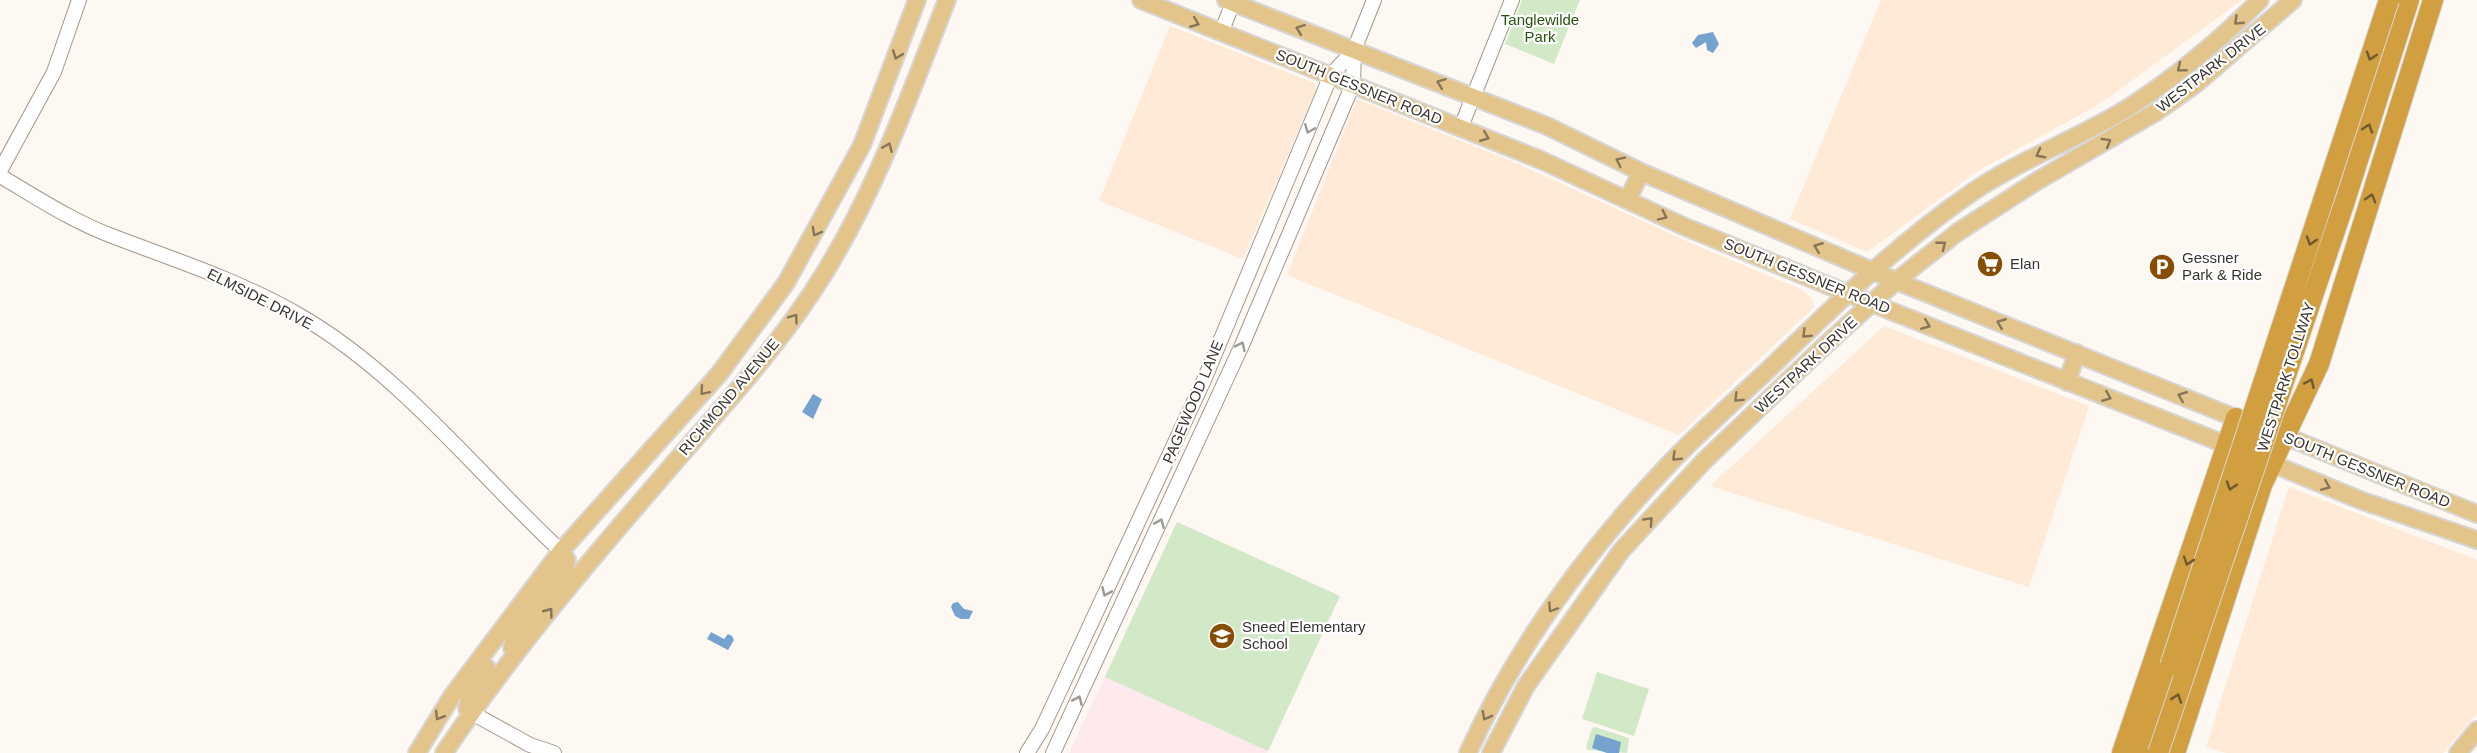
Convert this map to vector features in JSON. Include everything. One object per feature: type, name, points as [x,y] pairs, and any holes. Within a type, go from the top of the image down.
[{"type":"highway","name":"WESTPARK TOLLWAY","points":[[2140,753],[2389,0]]},
{"type":"highway","name":"WESTPARK TOLLWAY","points":[[2158,753],[2344,204],[2409,0]]},
{"type":"highway","points":[[2175,753],[2262,485],[2319,364],[2433,0]]},
{"type":"highway","points":[[2122,753],[2236,418]]},
{"type":"main road","name":"RICHMOND AVENUE","points":[[417,753],[452,696],[561,551],[680,419],[753,331],[786,283],[851,166],[885,87],[917,0]]},
{"type":"main road","name":"RICHMOND AVENUE","points":[[444,753],[512,658],[586,565],[746,382],[813,291],[855,218],[906,105],[947,0]]},
{"type":"main road","name":"SOUTH GESSNER ROAD","points":[[1142,0],[1461,128],[1628,199],[1683,226],[1871,303],[2273,463],[2360,500],[2477,540]]},
{"type":"main road","name":"WESTPARK DRIVE","points":[[1468,753],[1506,680],[1554,606],[1603,538],[1673,460],[1872,269],[1926,225],[1977,189],[2129,107],[2231,28],[2260,0]]},
{"type":"main road","name":"SOUTH GESSNER ROAD","points":[[1231,1],[1547,126],[1641,172],[1896,281],[2477,514]]},
{"type":"main road","name":"WESTPARK DRIVE","points":[[1491,753],[1526,686],[1621,551],[1733,433],[1896,281],[1968,226],[2037,181],[2156,112],[2197,83],[2287,3]]},
{"type":"main road","points":[[885,87],[906,105]]},
{"type":"main road","points":[[2146,95],[2156,112]]},
{"type":"main road","points":[[1628,199],[1641,172]]},
{"type":"main road","points":[[2067,382],[2077,353]]},
{"type":"main road","points":[[1718,418],[1733,433]]},
{"type":"main road","points":[[680,419],[701,433]]},
{"type":"main road","points":[[1603,538],[1621,551]]},
{"type":"main road","points":[[512,658],[513,641],[565,567],[567,560],[561,551]]},
{"type":"main road","points":[[472,712],[467,708],[466,699],[498,653],[508,621]]},
{"type":"main road","points":[[2458,753],[2477,730]]},
{"type":"street","points":[[0,171],[54,72],[79,0]]},
{"type":"street","name":"PAGEWOOD LANE","points":[[1053,753],[1242,345],[1353,84],[1354,50],[1374,0]]},
{"type":"street","points":[[1461,128],[1512,0]]},
{"type":"street","points":[[1221,33],[1231,1]]},
{"type":"street","name":"PAGEWOOD LANE","points":[[1027,753],[1042,729],[1190,410],[1331,75],[1354,50]]},
{"type":"street","name":"ELMSIDE DRIVE","points":[[0,176],[62,212],[110,236],[192,265],[284,307],[320,329],[348,348],[433,423],[519,513],[561,551]]},
{"type":"street","points":[[472,712],[530,745],[554,753]]},
{"type":"shaded area","points":[[1881,0],[2242,0],[2100,104],[1979,170],[1867,252],[1790,219]]},
{"type":"shaded area","points":[[1170,26],[1315,83],[1316,89],[1243,259],[1099,201]]},
{"type":"shaded area","points":[[1357,99],[1521,165],[1693,244],[1803,290],[1812,299],[1814,307],[1679,435],[1287,275]]},
{"type":"shaded area","points":[[1884,326],[2089,406],[2029,587],[1710,486]]},
{"type":"shaded area","points":[[2289,487],[2477,560],[2477,714],[2443,753],[2226,753],[2206,747]]},
{"type":"shaded area","name":"Sneed Elementary School","points":[[1177,522],[1340,596],[1267,753],[1069,753]]},
{"type":"green space","name":"Tanglewilde Park","points":[[1522,0],[1580,0],[1554,64],[1505,44]]},
{"type":"green space","name":"Sneed Elementary School","points":[[1177,522],[1340,596],[1268,751],[1105,677]]},
{"type":"green space","points":[[1597,672],[1649,689],[1634,736],[1582,719]]},
{"type":"green space","points":[[1592,728],[1629,738],[1627,753],[1588,750],[1586,747]]},
{"type":"water","points":[[1713,32],[1719,44],[1713,53],[1707,50],[1706,42],[1696,48],[1692,43],[1698,35]]},
{"type":"water","points":[[813,394],[822,399],[813,419],[802,412]]},
{"type":"water","points":[[958,602],[964,609],[973,611],[969,619],[955,616],[951,607],[953,603]]},
{"type":"water","points":[[711,632],[724,639],[728,634],[732,636],[734,640],[728,650],[707,639]]},
{"type":"water","points":[[1596,734],[1621,742],[1619,753],[1607,753],[1592,748]]},
{"type":"place","name":"Elan","points":[[1990,264]]},
{"type":"place","name":"Gessner Park & Ride","points":[[2162,267]]},
{"type":"place","name":"Sneed Elementary School","points":[[1222,636]]}]
